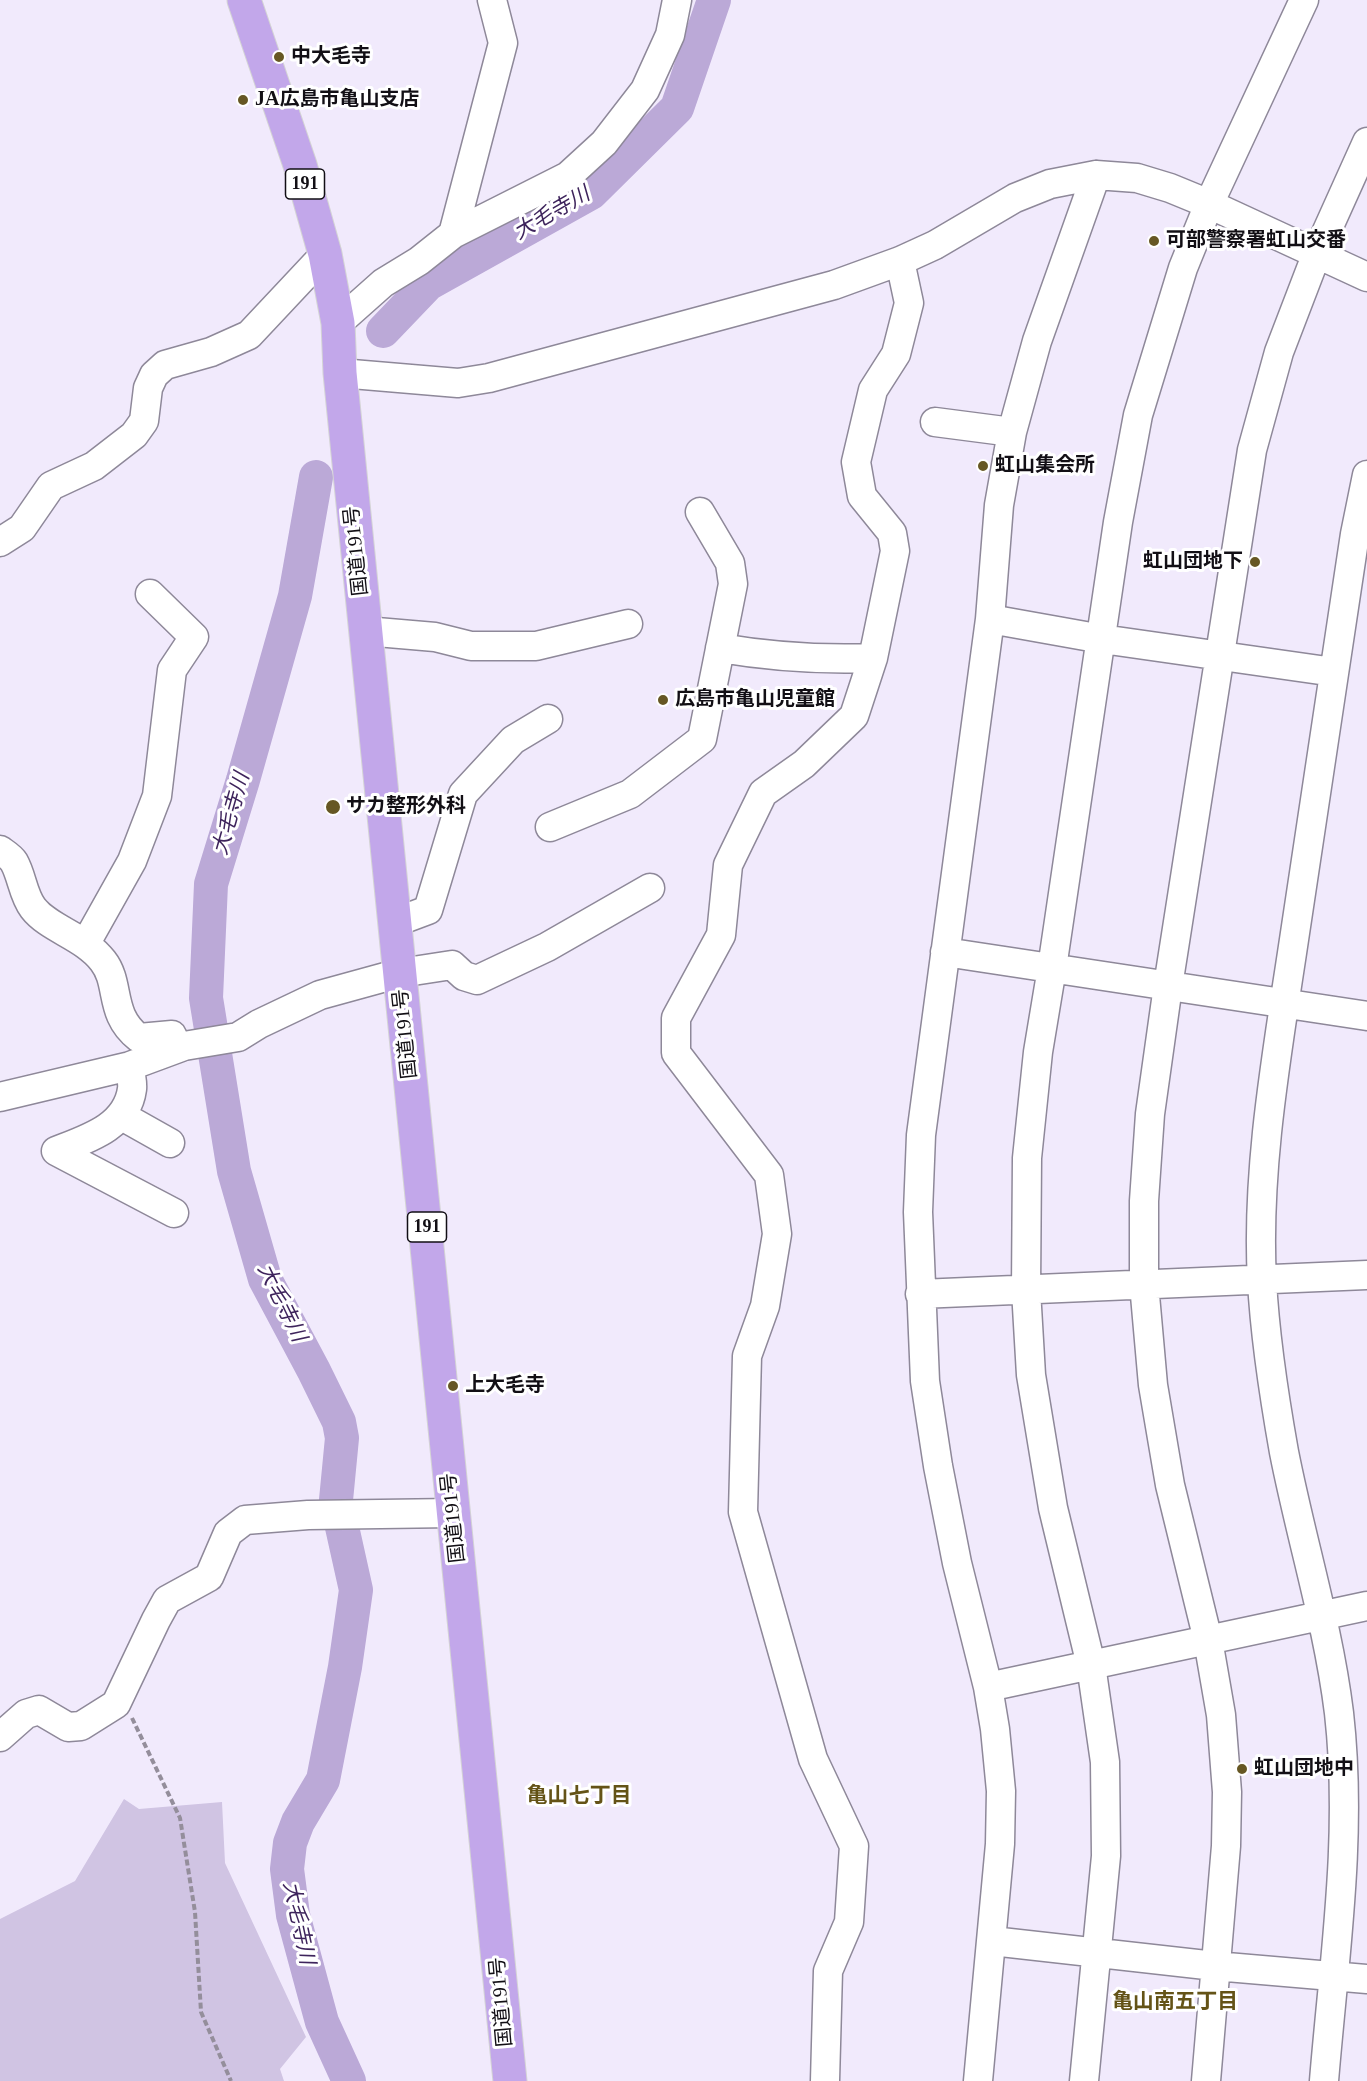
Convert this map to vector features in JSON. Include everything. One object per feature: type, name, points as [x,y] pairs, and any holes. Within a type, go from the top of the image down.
[{"type":"highway","name":"国道191号","points":[[244,0],[300,165],[325,254],[338,323],[340,373],[365,631],[426,1219],[510,2081]]},
{"type":"street","points":[[453,234],[503,43],[492,0]]},
{"type":"street","points":[[338,323],[383,284],[419,261],[453,234],[568,176],[604,143],[645,90],[670,35],[677,0]]},
{"type":"street","points":[[1084,2081],[1106,1856],[1105,1762],[1091,1665],[1053,1508],[1031,1375],[1026,1290],[1027,1158],[1038,1052],[1118,522],[1138,415],[1183,268],[1209,204],[1304,0]]},
{"type":"street","points":[[1206,2081],[1226,1846],[1227,1792],[1221,1715],[1208,1640],[1170,1485],[1153,1385],[1144,1284],[1144,1201],[1150,1114],[1252,450],[1279,352],[1317,253],[1367,142]]},
{"type":"street","points":[[978,2081],[1000,1844],[1001,1791],[995,1728],[988,1687],[957,1563],[938,1466],[925,1381],[918,1212],[921,1135],[990,619],[999,505],[1012,432],[1037,341],[1096,175]]},
{"type":"street","points":[[340,373],[458,383],[489,378],[834,285],[900,261],[935,244],[1015,198],[1050,183],[1096,175],[1137,178],[1209,204],[1367,277]]},
{"type":"street","points":[[0,542],[22,528],[51,486],[94,466],[134,435],[144,421],[148,388],[154,375],[165,365],[211,352],[249,334],[325,254]]},
{"type":"street","points":[[825,2081],[828,1971],[849,1922],[854,1846],[813,1759],[743,1512],[747,1356],[765,1306],[777,1234],[771,1187],[769,1175],[676,1053],[676,1018],[721,935],[728,865],[763,793],[804,764],[854,716],[873,658],[895,551],[892,533],[862,496],[856,462],[873,390],[896,354],[909,303],[900,261]]},
{"type":"street","points":[[935,422],[1012,432]]},
{"type":"street","points":[[1323,2081],[1344,1862],[1345,1785],[1338,1712],[1322,1615],[1284,1453],[1269,1354],[1261,1280],[1262,1200],[1269,1119],[1334,672],[1357,595],[1355,534],[1367,475]]},
{"type":"street","points":[[550,827],[630,794],[702,739],[733,584],[730,563],[700,512]]},
{"type":"street","points":[[86,943],[132,861],[157,796],[172,670],[194,637],[150,594]]},
{"type":"street","points":[[990,619],[1102,639],[1334,672]]},
{"type":"street","points":[[365,631],[435,637],[471,646],[536,646],[627,624]]},
{"type":"street","points":[[720,648],[768,656],[826,660],[873,658]]},
{"type":"street","points":[[396,922],[428,910],[463,794],[513,740],[548,719]]},
{"type":"street","points":[[0,850],[13,861],[32,906],[39,915],[86,943],[104,962],[110,976],[116,1007],[131,1032],[139,1038],[172,1035],[181,1047]]},
{"type":"street","points":[[0,1097],[129,1066],[181,1047],[238,1037],[259,1024],[320,995],[399,973],[452,965],[464,976],[477,980],[547,947],[650,888]]},
{"type":"street","points":[[945,952],[1367,1016]]},
{"type":"street","points":[[129,1066],[133,1089],[122,1116],[95,1136],[56,1151],[174,1213]]},
{"type":"street","points":[[122,1116],[170,1143]]},
{"type":"street","points":[[920,1294],[1367,1275]]},
{"type":"street","points":[[0,1737],[26,1714],[39,1710],[68,1727],[81,1726],[116,1704],[168,1600],[209,1577],[228,1533],[245,1520],[370,1513],[453,1514]]},
{"type":"street","points":[[988,1687],[1367,1606]]},
{"type":"street","points":[[992,1941],[1215,1966],[1367,1979]]},
{"type":"path","points":[[116,1704],[128,1711],[180,1818],[195,1912],[201,2012],[231,2081]]},
{"type":"shaded area","points":[[124,1799],[139,1809],[222,1802],[225,1863],[306,2037],[280,2069],[284,2081],[0,2081],[0,1919],[75,1881]]},
{"type":"waterway","name":"大毛寺川","points":[[383,331],[428,284],[591,193],[677,108],[714,0]]},
{"type":"waterway","name":"大毛寺川","points":[[316,477],[295,596],[211,884],[206,998],[234,1171],[265,1279],[339,1422],[342,1438],[336,1500],[356,1590],[345,1667],[323,1780],[298,1822],[290,1843],[287,1869],[293,1915],[322,2022],[349,2081]]},
{"type":"place","name":"中大毛寺","points":[[279,57]]},
{"type":"place","name":"JA広島市亀山支店","points":[[243,100]]},
{"type":"place","name":"可部警察署虹山交番","points":[[1154,241]]},
{"type":"place","name":"虹山集会所","points":[[983,466]]},
{"type":"place","name":"虹山団地下","points":[[1255,562]]},
{"type":"place","name":"広島市亀山児童館","points":[[663,700]]},
{"type":"place","name":"サカ整形外科","points":[[333,807]]},
{"type":"place","name":"上大毛寺","points":[[453,1386]]},
{"type":"place","name":"虹山団地中","points":[[1242,1769]]},
{"type":"district","name":"亀山七丁目","points":[[579,1797]]},
{"type":"district","name":"亀山南五丁目","points":[[1175,2003]]}]
